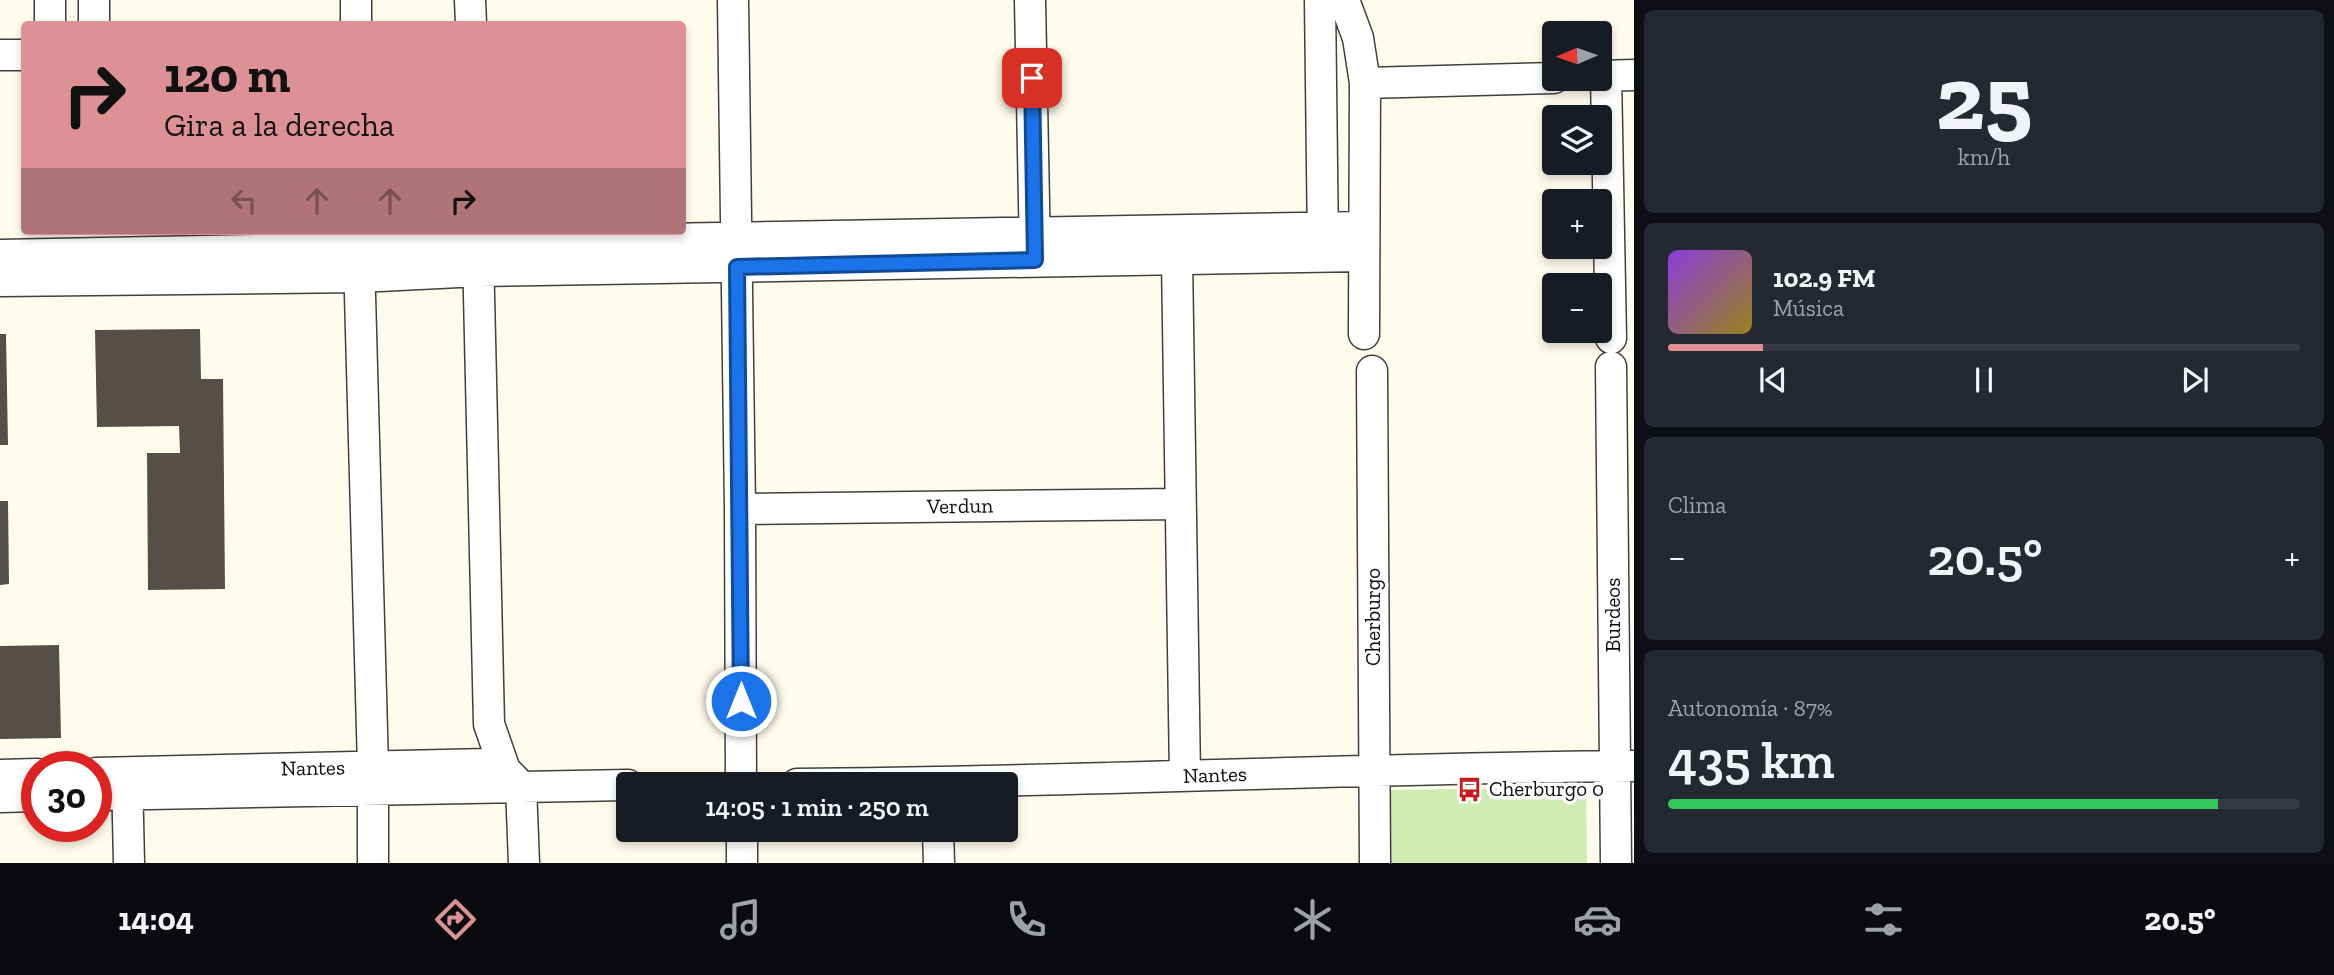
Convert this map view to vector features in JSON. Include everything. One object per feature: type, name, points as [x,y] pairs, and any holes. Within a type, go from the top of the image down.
[{"type":"street","points":[[50,0],[50,21]]},
{"type":"street","points":[[94,0],[94,21]]},
{"type":"street","points":[[356,0],[356,21]]},
{"type":"street","points":[[470,0],[471,21]]},
{"type":"street","points":[[733,0],[741,772]]},
{"type":"street","points":[[1030,0],[1035,247]]},
{"type":"street","points":[[1320,0],[1323,243]]},
{"type":"street","points":[[1344,0],[1358,38],[1365,83],[1364,334]]},
{"type":"street","points":[[0,55],[21,55]]},
{"type":"street","points":[[1611,273],[1613,76]]},
{"type":"street","points":[[1365,83],[1542,78]]},
{"type":"street","points":[[0,255],[359,252],[478,248],[737,252],[1364,241]]},
{"type":"street","points":[[1035,247],[1177,259],[1323,243]]},
{"type":"street","points":[[478,248],[489,724],[513,778],[524,863]]},
{"type":"street","points":[[359,252],[373,863]]},
{"type":"street","points":[[0,281],[55,255]]},
{"type":"street","points":[[1177,259],[1185,776]]},
{"type":"street","name":"Burdeos","points":[[1611,367],[1624,766],[1616,863]]},
{"type":"street","name":"Cherburgo","points":[[1373,371],[1373,770],[1376,863]]},
{"type":"street","name":"Verdun","points":[[740,509],[1180,504]]},
{"type":"street","name":"Nantes","points":[[1018,781],[1624,766]]},
{"type":"street","points":[[0,775],[21,774]]},
{"type":"street","name":"Nantes","points":[[112,778],[127,783]]},
{"type":"street","name":"Nantes","points":[[112,788],[127,783],[372,778],[513,778],[616,784]]},
{"type":"street","points":[[127,783],[128,863]]},
{"type":"street","points":[[0,797],[21,796]]},
{"type":"street","points":[[741,842],[742,863]]},
{"type":"street","points":[[938,842],[939,863]]},
{"type":"green space","points":[[1586,787],[1587,863],[1391,863],[1390,790]]},
{"type":"building","points":[[200,329],[201,379],[223,379],[225,589],[148,590],[147,453],[180,453],[179,426],[97,427],[95,330]]},
{"type":"building","points":[[0,334],[6,334],[8,445],[0,445]]},
{"type":"building","points":[[0,501],[8,501],[9,584],[0,585]]},
{"type":"building","points":[[59,645],[61,738],[0,739],[0,646]]},
{"type":"place","name":"Cherburgo 0","points":[[1469,789]]},
{"type":"route","points":[[741,701],[737,267],[1035,260],[1032,78]]}]
